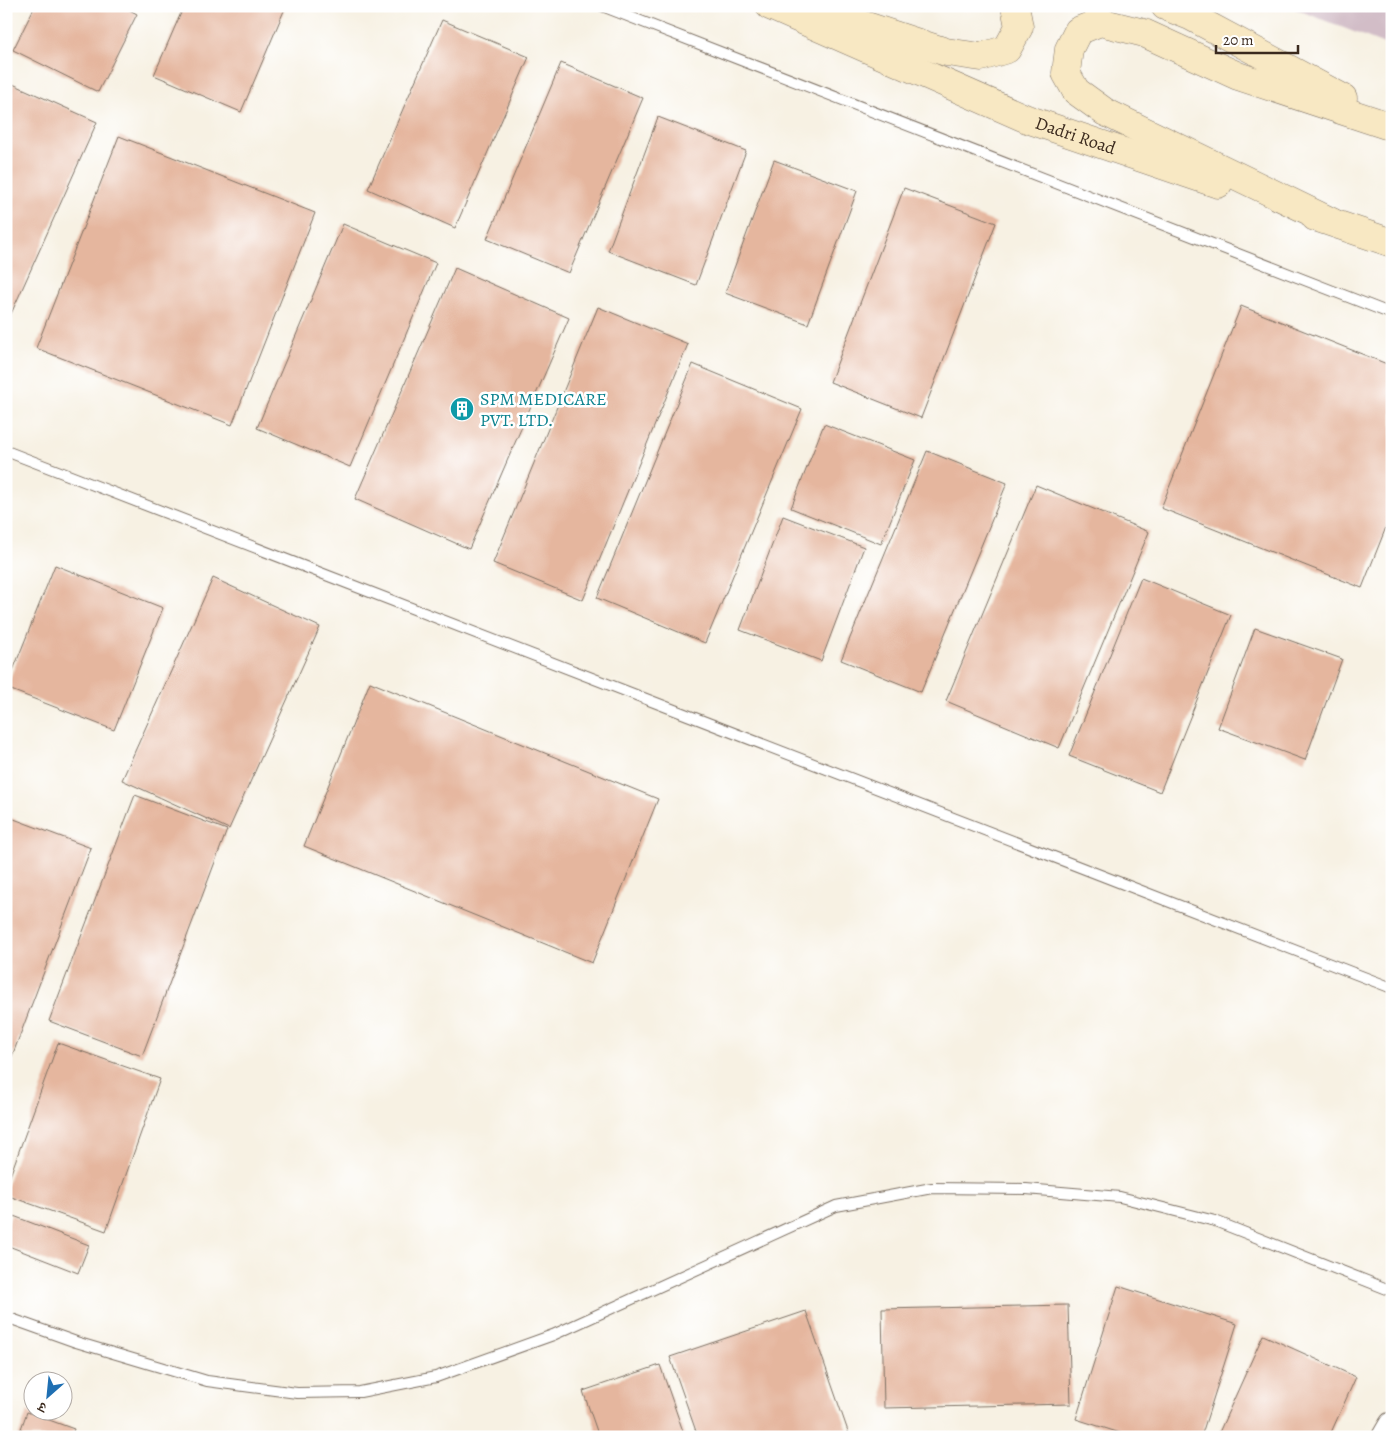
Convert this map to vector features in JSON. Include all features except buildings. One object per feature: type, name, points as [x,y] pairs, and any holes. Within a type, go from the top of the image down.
[{"type":"main road","name":"Dadri Road","points":[[770,6],[1027,119],[1392,243]]},
{"type":"main road","points":[[805,6],[946,52],[981,57],[1007,49],[1019,27],[1015,6]]},
{"type":"main road","points":[[1164,6],[1190,16],[1392,125]]},
{"type":"main road","points":[[1332,222],[1105,112],[1076,91],[1066,73],[1069,49],[1078,31],[1100,22],[1144,32],[1238,76],[1392,125]]},
{"type":"street","points":[[1385,1437],[1392,1425]]},
{"type":"lane","points":[[602,6],[1392,314]]},
{"type":"lane","points":[[6,451],[1392,988]]},
{"type":"lane","points":[[6,1318],[76,1342],[207,1381],[297,1393],[360,1392],[436,1377],[553,1335],[836,1206],[932,1188],[1026,1189],[1120,1197],[1215,1221],[1392,1291]]},
{"type":"shaded area","points":[[1288,6],[1392,6],[1392,47]]},
{"type":"place","name":"SPM MEDICARE PVT. LTD.","points":[[462,409]]}]
